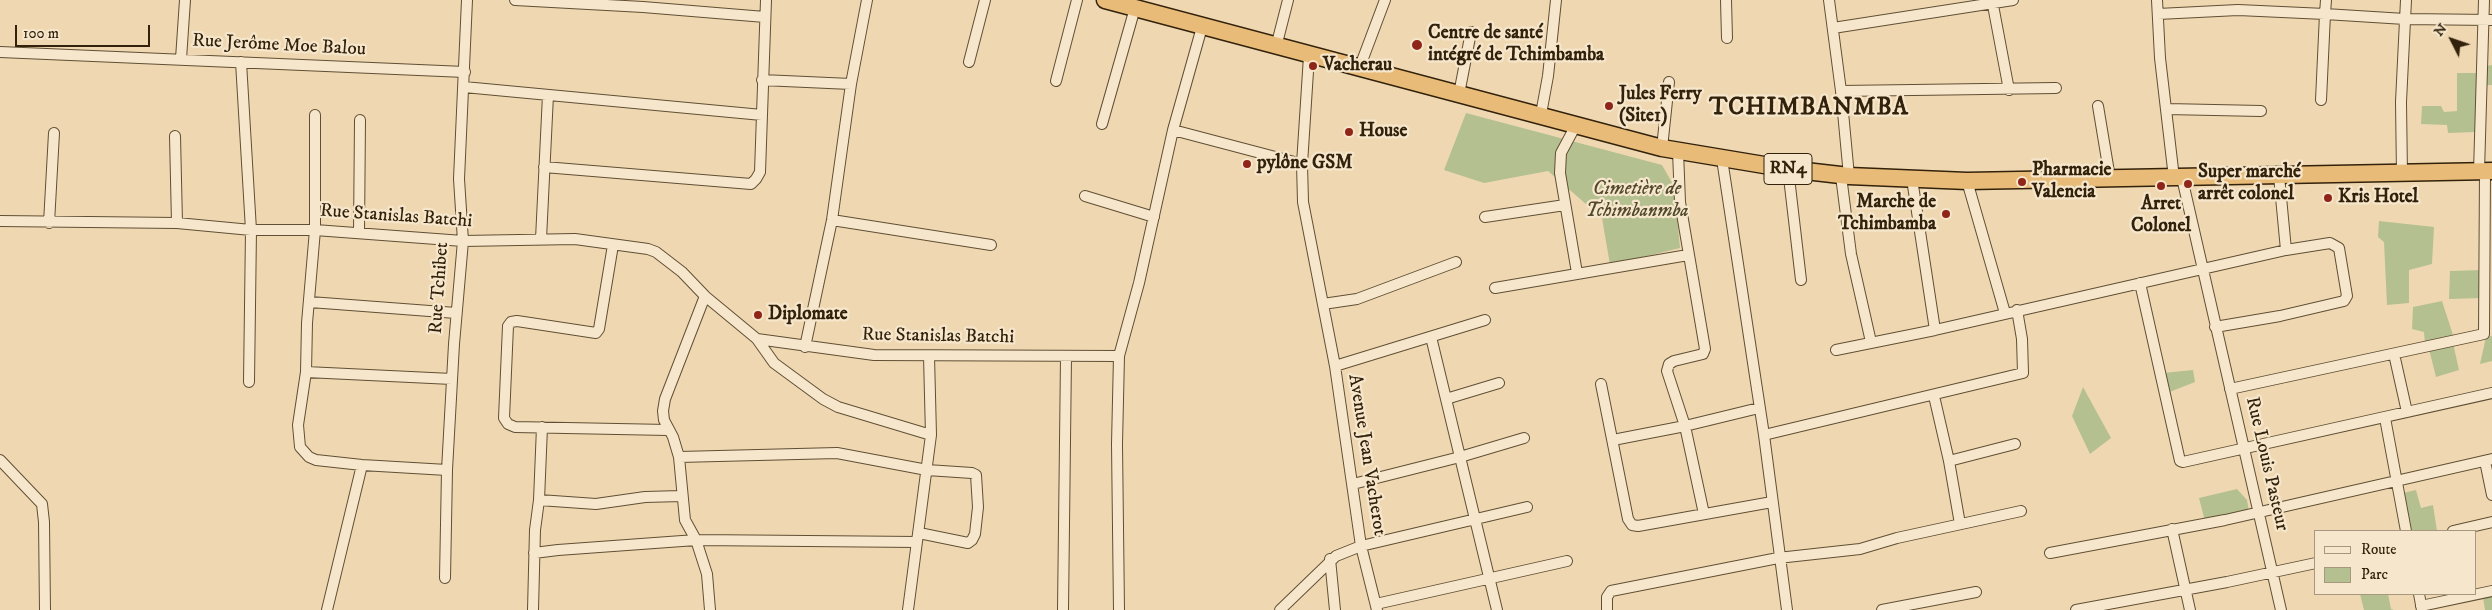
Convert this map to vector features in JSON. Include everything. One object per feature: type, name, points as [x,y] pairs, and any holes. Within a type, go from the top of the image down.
[{"type":"highway","name":"RN4","points":[[1105,0],[1309,56],[1541,114],[1670,149],[1788,169],[1845,176],[1967,181],[2402,175],[2485,171]]},
{"type":"street","points":[[181,59],[185,0]]},
{"type":"street","name":"Rue Tchibet","points":[[445,578],[447,470],[462,241],[460,179],[466,72],[467,0]]},
{"type":"street","points":[[515,0],[644,3],[765,17]]},
{"type":"street","points":[[544,167],[751,184],[760,172],[766,0]]},
{"type":"street","points":[[805,347],[832,220],[851,84],[867,0]]},
{"type":"street","points":[[969,62],[985,0]]},
{"type":"street","points":[[1056,81],[1077,0]]},
{"type":"street","points":[[1276,47],[1288,0]]},
{"type":"street","points":[[1359,69],[1385,0]]},
{"type":"street","points":[[1541,114],[1549,66],[1556,0]]},
{"type":"street","points":[[1726,0],[1727,38]]},
{"type":"street","points":[[1829,0],[1841,91],[1851,254],[1871,342]]},
{"type":"street","points":[[1833,28],[2013,0]]},
{"type":"street","points":[[2157,0],[2167,109],[2178,178]]},
{"type":"street","points":[[2321,100],[2326,0]]},
{"type":"street","points":[[2402,175],[2400,102],[2406,0]]},
{"type":"street","points":[[2230,389],[2481,336],[2489,328],[2485,171],[2487,20],[2484,0]]},
{"type":"street","points":[[1992,2],[2009,90]]},
{"type":"street","points":[[1102,124],[1135,8]]},
{"type":"street","points":[[2158,14],[2238,10],[2405,19],[2487,20]]},
{"type":"street","points":[[1119,610],[1117,444],[1119,356],[1154,217],[1173,130],[1202,27]]},
{"type":"street","points":[[1459,94],[1471,32]]},
{"type":"street","name":"Rue Jerôme Moe Balou","points":[[0,52],[466,72]]},
{"type":"street","points":[[1173,130],[1302,164],[1309,56]]},
{"type":"street","points":[[240,62],[251,230],[249,382]]},
{"type":"street","points":[[762,80],[851,84]]},
{"type":"street","points":[[1669,82],[1670,149],[1705,349],[1703,354],[1668,364],[1667,371],[1685,426],[1704,514]]},
{"type":"street","points":[[464,87],[762,115]]},
{"type":"street","points":[[1841,91],[2056,88]]},
{"type":"street","points":[[541,239],[548,96]]},
{"type":"street","points":[[2098,106],[2110,178]]},
{"type":"street","points":[[2167,109],[2261,111]]},
{"type":"street","points":[[315,115],[315,230],[306,372],[298,425],[300,447],[309,457],[316,460],[447,470]]},
{"type":"street","points":[[359,233],[360,120]]},
{"type":"street","points":[[1576,125],[1561,152],[1560,173],[1576,273]]},
{"type":"street","points":[[49,223],[54,132]]},
{"type":"street","points":[[175,136],[177,223]]},
{"type":"street","points":[[1722,159],[1764,435],[1778,558],[1787,610]]},
{"type":"street","name":"Avenue Jean Vacherot","points":[[1302,164],[1304,210],[1335,366],[1362,546],[1376,607]]},
{"type":"street","points":[[1788,169],[1801,280]]},
{"type":"street","points":[[2279,176],[2286,250]]},
{"type":"street","name":"Rue Louis Pasteur","points":[[2178,178],[2260,512],[2281,610]]},
{"type":"street","points":[[1912,180],[1935,330]]},
{"type":"street","points":[[1967,181],[2005,313]]},
{"type":"street","points":[[1085,196],[1154,217]]},
{"type":"street","points":[[1485,217],[1565,206]]},
{"type":"street","points":[[832,220],[991,245]]},
{"type":"street","name":"Rue Stanislas Batchi","points":[[0,221],[177,223],[251,230],[315,230],[462,241],[575,239],[613,245],[636,246],[656,252],[682,272],[705,296],[757,339],[774,363],[829,403],[931,435]]},
{"type":"street","points":[[1836,350],[1935,330],[2286,250],[2335,244],[2339,248],[2347,296],[2344,300],[2289,314],[2215,327]]},
{"type":"street","points":[[613,245],[603,310],[599,329],[596,333],[517,321],[511,322],[508,326],[504,418],[508,424],[515,427],[668,430]]},
{"type":"street","points":[[1495,288],[1688,255]]},
{"type":"street","points":[[1323,304],[1357,299],[1456,262]]},
{"type":"street","points":[[2140,283],[2180,461],[2183,462],[2245,450],[2492,393]]},
{"type":"street","points":[[705,296],[665,399],[664,420],[678,457],[685,520],[696,540],[707,574],[710,610]]},
{"type":"street","points":[[310,302],[456,313]]},
{"type":"street","points":[[1764,435],[1934,396],[2023,373],[2022,339],[2017,310]]},
{"type":"street","points":[[1335,366],[1485,320]]},
{"type":"street","points":[[1431,337],[1460,457],[1473,521],[1496,610]]},
{"type":"street","name":"Rue Stanislas Batchi","points":[[757,339],[865,355],[1119,356]]},
{"type":"street","points":[[2394,354],[2407,412]]},
{"type":"street","points":[[908,610],[931,435],[930,356]]},
{"type":"street","points":[[1063,610],[1066,357]]},
{"type":"street","points":[[306,372],[452,379]]},
{"type":"street","points":[[1446,398],[1499,383]]},
{"type":"street","points":[[1601,384],[1628,519],[1632,525],[1638,526],[1772,502]]},
{"type":"street","points":[[1934,396],[1949,461],[1960,524]]},
{"type":"street","points":[[1613,440],[1685,426],[1759,408]]},
{"type":"street","points":[[2385,418],[2406,530]]},
{"type":"street","points":[[533,610],[536,510],[539,500],[542,427]]},
{"type":"street","points":[[1353,484],[1460,457],[1524,438]]},
{"type":"street","points":[[1949,461],[2015,444]]},
{"type":"street","points":[[534,553],[696,540],[918,537],[968,542],[975,534],[978,507],[976,475],[972,473],[927,470],[837,453],[678,457]]},
{"type":"street","points":[[0,460],[42,504],[45,610]]},
{"type":"street","points":[[2050,553],[2260,512],[2488,460],[2492,495]]},
{"type":"street","points":[[327,610],[362,465]]},
{"type":"street","points":[[539,500],[596,504],[645,497],[681,496]]},
{"type":"street","points":[[1280,610],[1330,559],[1362,546],[1527,507]]},
{"type":"street","points":[[1607,610],[1607,597],[1611,591],[1778,558],[1860,548],[2021,511]]},
{"type":"street","points":[[2457,530],[2492,522]]},
{"type":"street","points":[[2172,530],[2190,610]]},
{"type":"street","points":[[1330,559],[1335,610]]},
{"type":"street","points":[[1376,607],[1567,561]]},
{"type":"street","points":[[2076,610],[2314,563]]},
{"type":"street","points":[[2477,595],[2492,591]]},
{"type":"street","points":[[1882,610],[1913,606],[1976,592]]},
{"type":"street","points":[[2419,595],[2422,608],[2476,595]]},
{"type":"green space","points":[[2492,65],[2492,85],[2486,85],[2486,66]]},
{"type":"green space","points":[[2457,73],[2479,73],[2476,132],[2448,133],[2447,125],[2421,124],[2422,106],[2441,106],[2444,112],[2457,111]]},
{"type":"green space","name":"Cimetière de Tchimbanmba","points":[[1466,113],[1662,165],[1674,186],[1680,248],[1610,265],[1602,218],[1548,171],[1484,183],[1444,170]]},
{"type":"green space","points":[[2379,221],[2434,227],[2432,264],[2409,270],[2409,303],[2387,305],[2384,242],[2378,237]]},
{"type":"green space","points":[[2483,270],[2482,298],[2449,299],[2450,271]]},
{"type":"green space","points":[[2442,301],[2454,338],[2425,344],[2424,332],[2412,329],[2413,307]]},
{"type":"green space","points":[[2492,336],[2492,361],[2480,364],[2486,337]]},
{"type":"green space","points":[[2453,343],[2459,370],[2436,377],[2429,349]]},
{"type":"green space","points":[[2193,370],[2195,382],[2167,393],[2163,373]]},
{"type":"green space","points":[[2083,387],[2111,438],[2090,454],[2072,416]]},
{"type":"green space","points":[[2237,489],[2247,500],[2249,512],[2205,521],[2199,498]]},
{"type":"green space","points":[[2416,490],[2421,508],[2433,505],[2437,530],[2410,530],[2403,493]]},
{"type":"green space","points":[[2492,594],[2492,610],[2485,610],[2483,597]]},
{"type":"green space","points":[[2360,595],[2388,595],[2391,609],[2394,610],[2364,610]]},
{"type":"place","name":"Centre de santé intégré de Tchimbamba","points":[[1417,45]]},
{"type":"place","name":"Vacherau","points":[[1313,66]]},
{"type":"place","name":"Jules Ferry (Site1)","points":[[1609,106]]},
{"type":"place","name":"House","points":[[1349,132]]},
{"type":"place","name":"pylône GSM","points":[[1247,164]]},
{"type":"place","name":"Pharmacie Valencia","points":[[2022,182]]},
{"type":"place","name":"Super marché arrêt colonel","points":[[2188,184]]},
{"type":"place","name":"Arret Colonel","points":[[2161,186]]},
{"type":"place","name":"Kris Hotel","points":[[2328,198]]},
{"type":"place","name":"Marche de Tchimbamba","points":[[1946,214]]},
{"type":"place","name":"Diplomate","points":[[758,315]]},
{"type":"district","name":"TCHIMBANMBA","points":[[1809,109]]}]
